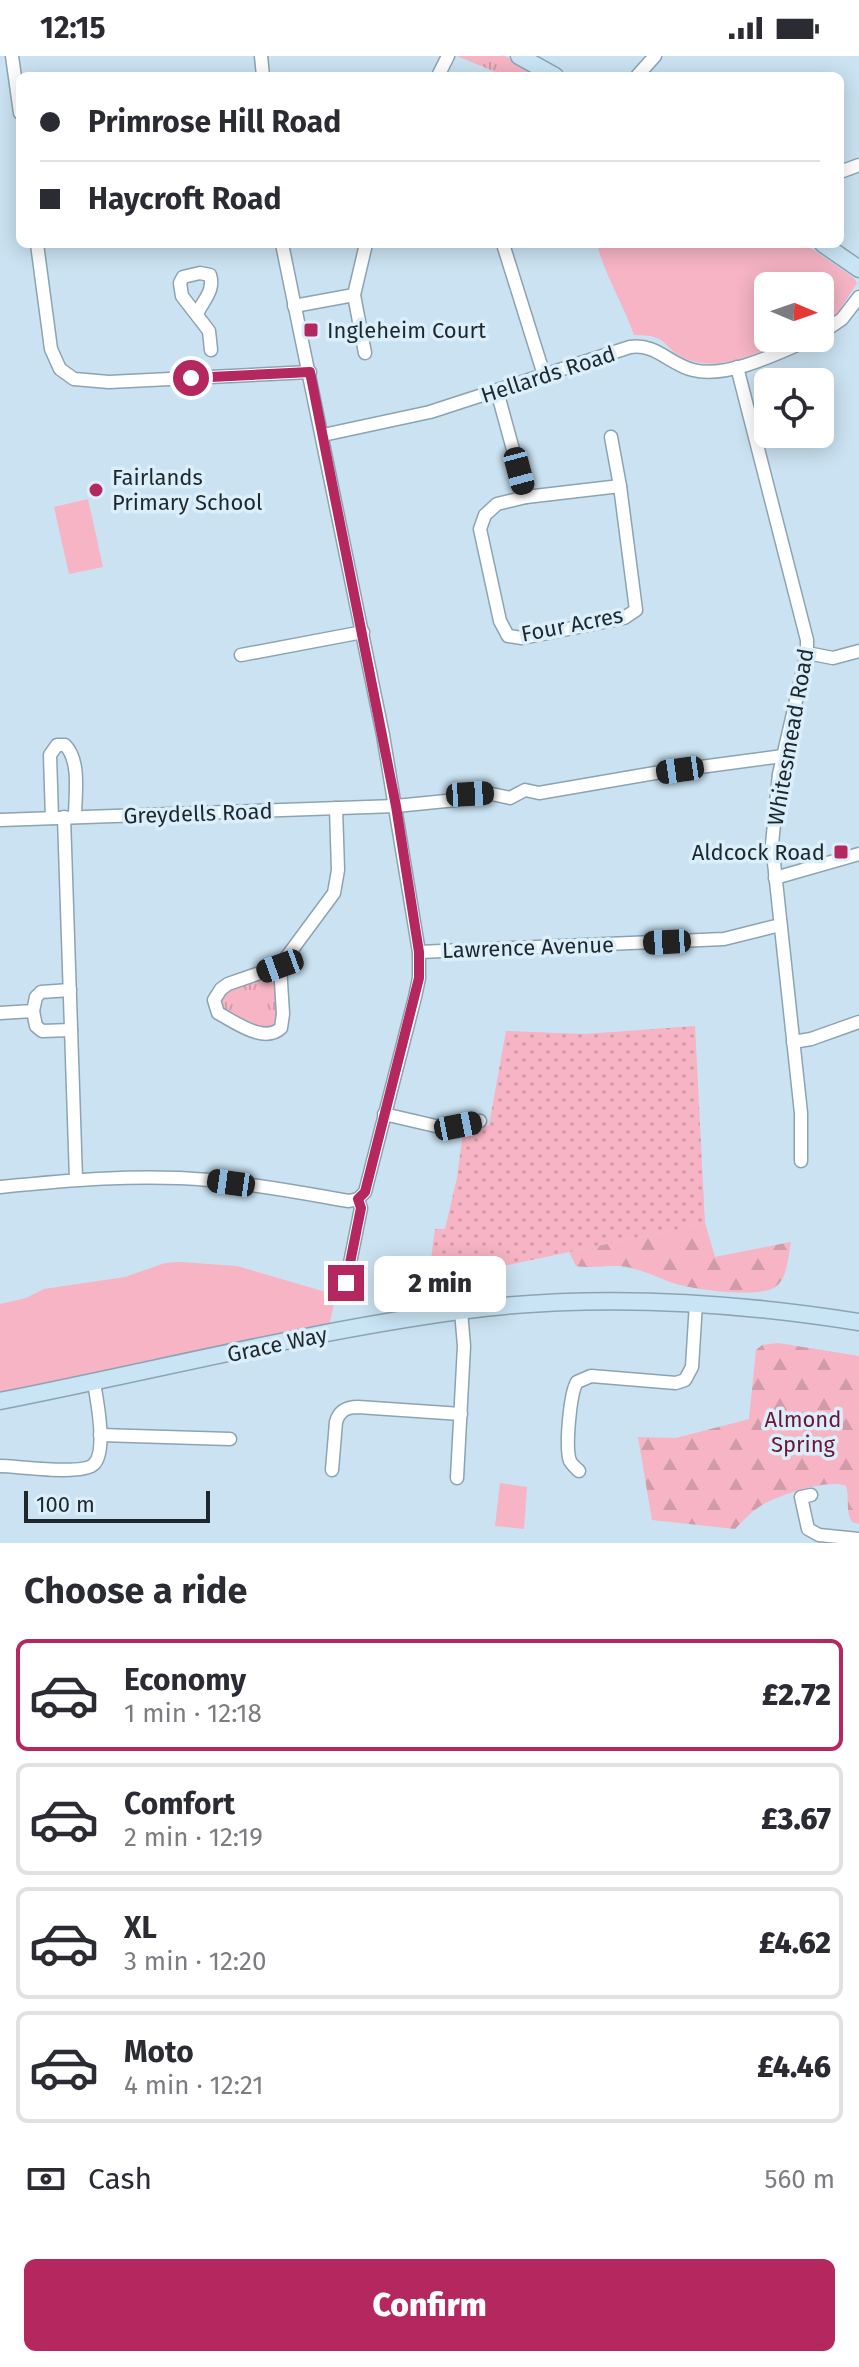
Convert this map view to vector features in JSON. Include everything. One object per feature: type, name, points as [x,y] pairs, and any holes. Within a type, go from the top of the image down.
[{"type":"street","points":[[12,56],[16,84]]},
{"type":"street","points":[[519,56],[548,72]]},
{"type":"street","points":[[641,72],[655,56]]},
{"type":"street","points":[[38,248],[51,349],[56,363],[69,376],[81,381],[109,382],[310,372]]},
{"type":"street","points":[[0,1187],[76,1179],[139,1177],[209,1180],[349,1201],[358,1199],[365,1192],[415,997],[419,952],[396,806],[363,632],[283,248]]},
{"type":"street","points":[[365,248],[354,295],[365,353]]},
{"type":"street","points":[[504,248],[544,375]]},
{"type":"street","points":[[829,248],[859,269]]},
{"type":"street","points":[[294,306],[354,295]]},
{"type":"street","points":[[834,324],[859,297]]},
{"type":"street","points":[[197,314],[209,331],[213,377]]},
{"type":"street","name":"Hellards Road","points":[[323,435],[409,418],[638,345],[654,349],[692,370],[718,372],[776,352]]},
{"type":"street","name":"Whitesmead Road","points":[[737,367],[807,640],[807,653],[783,756],[773,831],[775,878],[801,1113],[801,1161]]},
{"type":"street","points":[[497,391],[526,497]]},
{"type":"street","points":[[611,437],[620,486]]},
{"type":"street","name":"Four Acres","points":[[620,486],[636,610],[624,618],[522,638],[508,636],[500,621],[480,529],[485,515],[497,504],[526,497],[620,486]]},
{"type":"street","points":[[241,655],[363,632]]},
{"type":"street","points":[[807,653],[833,658],[859,651]]},
{"type":"street","points":[[63,817],[74,761],[69,748],[57,745],[50,755],[63,817],[76,1179]]},
{"type":"street","name":"Greydells Road","points":[[0,820],[396,806],[456,800],[470,794],[487,793],[510,798],[525,790],[539,793],[783,756]]},
{"type":"street","points":[[280,966],[283,1014],[278,1032],[263,1034],[218,1013],[214,1000],[221,989],[280,966],[334,893],[338,870],[336,808]]},
{"type":"street","points":[[775,878],[859,854]]},
{"type":"street","name":"Lawrence Avenue","points":[[419,952],[724,939],[780,925]]},
{"type":"street","points":[[70,990],[41,992],[36,997],[33,1011],[36,1026],[42,1031],[71,1030]]},
{"type":"street","points":[[0,1013],[33,1011]]},
{"type":"street","points":[[793,1042],[859,1022]]},
{"type":"street","points":[[384,1114],[440,1127],[480,1121]]},
{"type":"street","points":[[346,1283],[361,1208],[358,1199]]},
{"type":"street","name":"Grace Way","points":[[0,1401],[356,1328],[461,1311],[582,1302],[696,1303],[859,1322]]},
{"type":"street","points":[[579,1471],[571,1463],[569,1453],[574,1386],[582,1378],[591,1376],[676,1383],[685,1380],[692,1367],[696,1303]]},
{"type":"street","points":[[457,1478],[464,1346],[461,1311]]},
{"type":"street","points":[[0,1466],[83,1469],[93,1466],[98,1458],[100,1435],[94,1383]]},
{"type":"street","points":[[332,1470],[336,1422],[347,1408],[461,1414]]},
{"type":"street","points":[[100,1435],[230,1439]]},
{"type":"street","points":[[800,1497],[808,1529],[819,1535],[859,1539]]},
{"type":"green space","points":[[457,56],[505,56],[534,72],[495,72]]},
{"type":"green space","points":[[598,248],[811,248],[857,283],[834,316],[834,272],[754,272],[754,352],[759,352],[725,362],[697,362],[676,354],[659,339],[634,335]]},
{"type":"green space","points":[[88,499],[103,567],[69,574],[54,507]]},
{"type":"green space","points":[[270,976],[275,979],[278,1021],[273,1028],[264,1029],[223,1010],[219,998],[225,991]]},
{"type":"green space","points":[[695,1026],[705,1223],[428,1282],[435,1229],[445,1229],[457,1178],[463,1132],[489,1125],[506,1031],[585,1034]]},
{"type":"green space","points":[[705,1223],[715,1257],[791,1242],[785,1273],[779,1283],[757,1292],[704,1289],[676,1284],[628,1267],[576,1266],[569,1252]]},
{"type":"green space","points":[[165,1263],[237,1266],[336,1295],[329,1326],[0,1392],[0,1304],[26,1298],[44,1289],[125,1277]]},
{"type":"green space","name":"Almond Spring","points":[[778,1343],[859,1356],[859,1524],[850,1518],[846,1486],[838,1484],[815,1486],[777,1498],[756,1509],[735,1529],[652,1520],[638,1437],[676,1438],[749,1419],[756,1350],[762,1345]]},
{"type":"green space","points":[[500,1483],[527,1487],[524,1529],[495,1526]]},
{"type":"place","name":"Ingleheim Court","points":[[311,330]]},
{"type":"place","name":"Fairlands Primary School","points":[[96,490]]},
{"type":"place","name":"Aldcock Road","points":[[841,852]]},
{"type":"route","points":[[191,378],[310,372],[396,806],[419,952],[419,978],[365,1192],[358,1199],[361,1208],[346,1283]]}]
